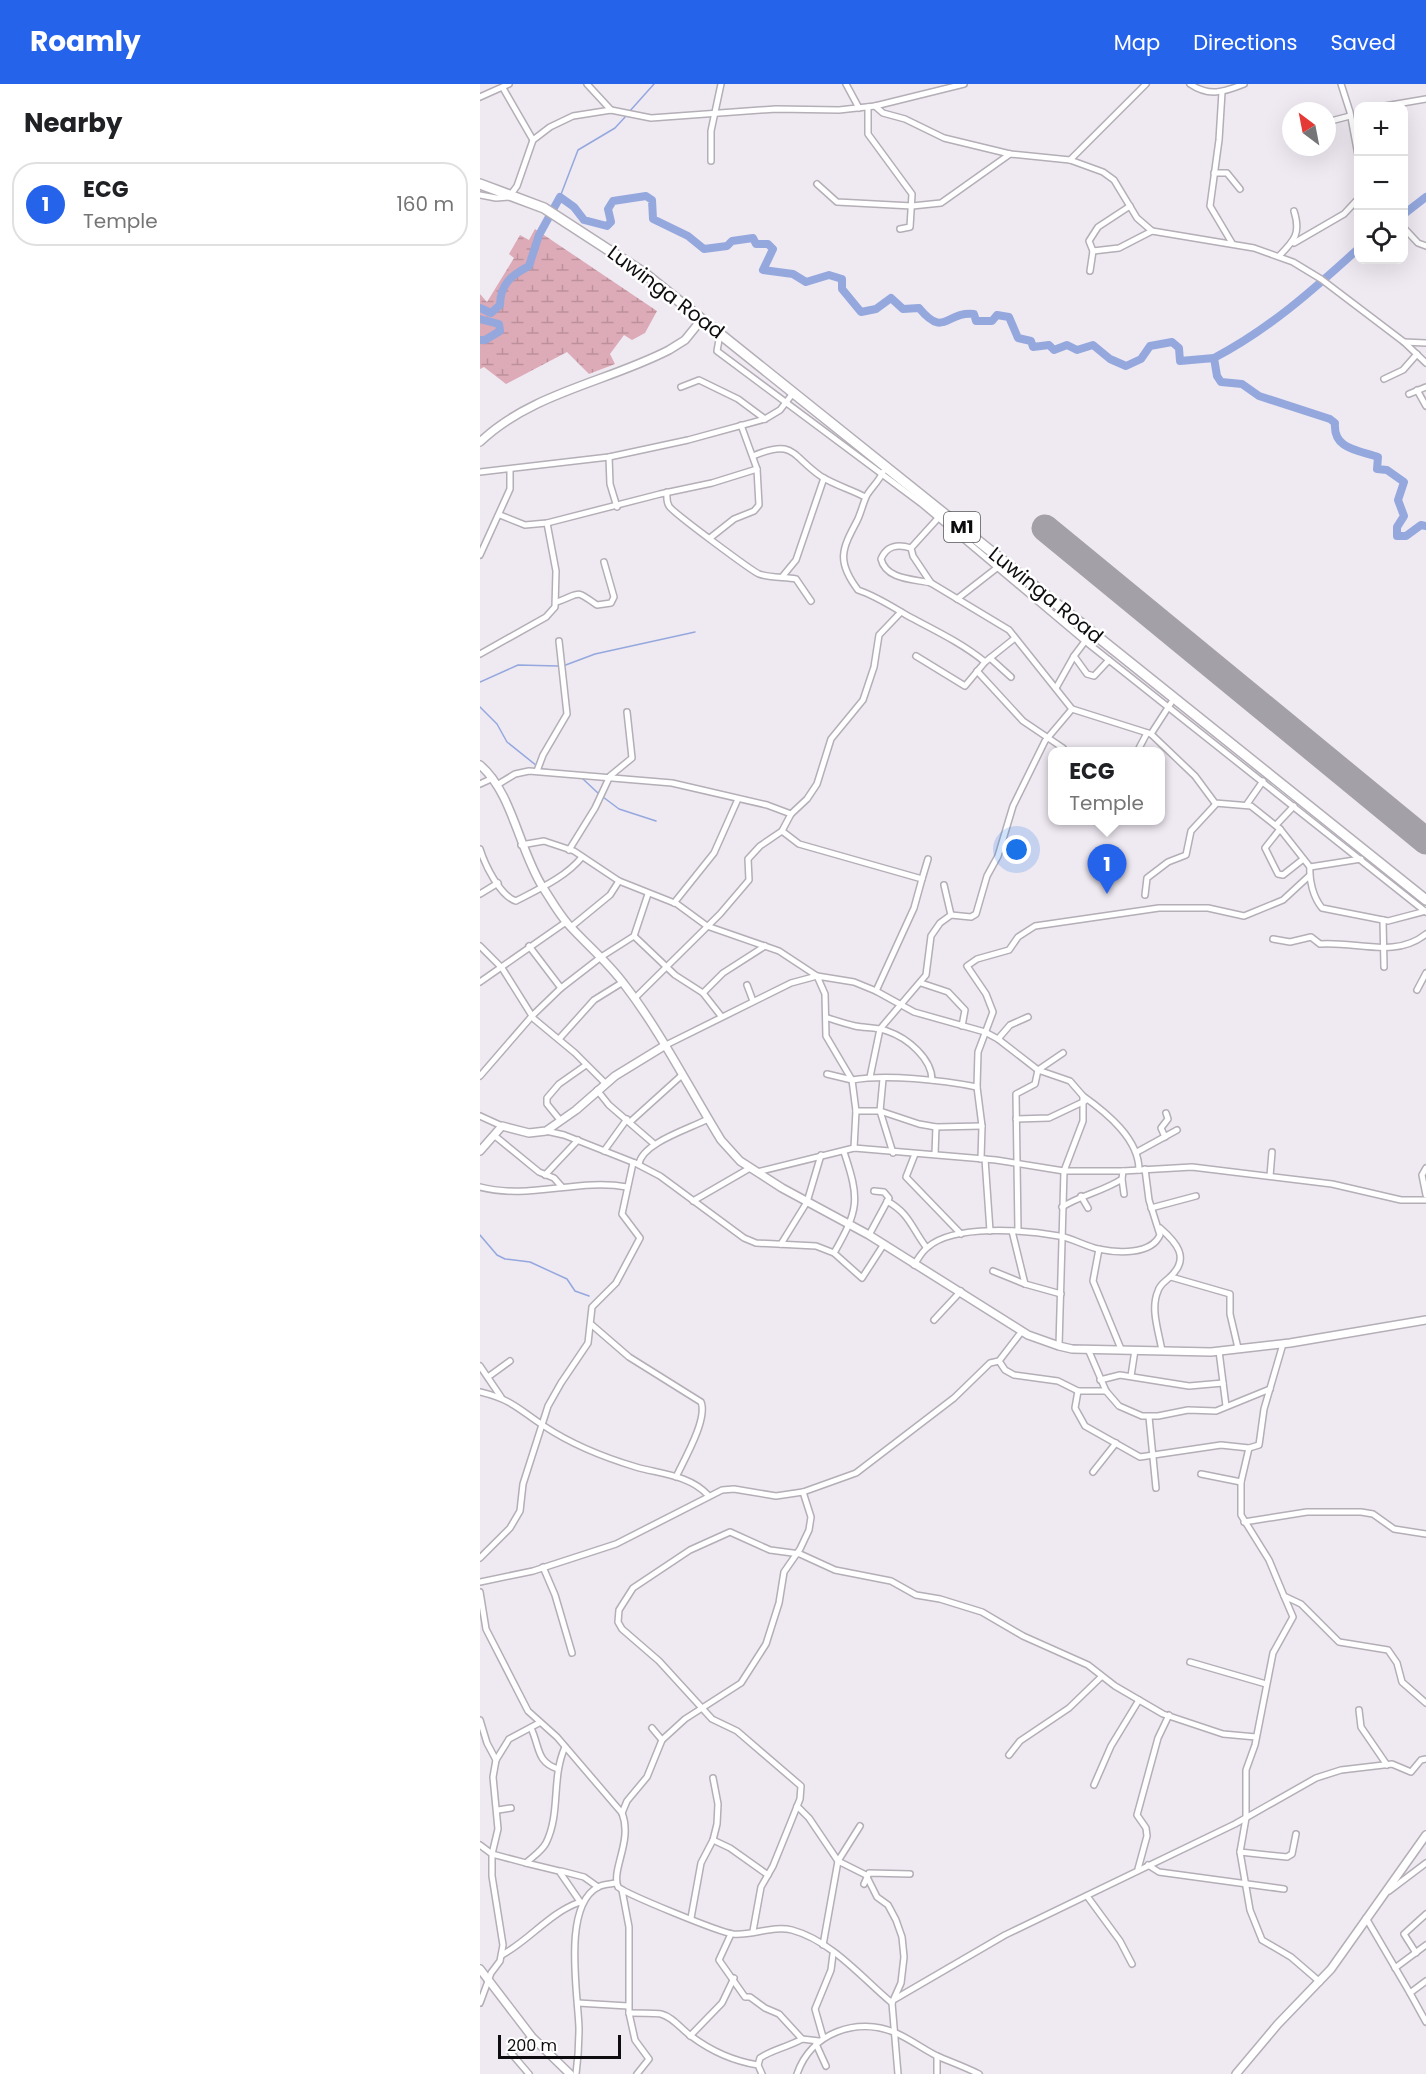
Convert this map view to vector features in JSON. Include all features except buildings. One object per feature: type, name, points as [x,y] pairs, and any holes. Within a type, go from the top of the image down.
[{"type":"highway","name":"Luwinga Road","points":[[480,184],[544,207],[618,253],[794,392],[884,470],[1092,632],[1172,702],[1266,778],[1312,814],[1344,834],[1366,857],[1426,900]]},
{"type":"street","points":[[587,84],[611,110]]},
{"type":"street","points":[[711,161],[713,114],[721,84]]},
{"type":"street","points":[[846,84],[859,108]]},
{"type":"street","points":[[480,195],[496,198],[508,197],[512,194],[533,140],[560,121],[582,114],[611,110],[651,118],[776,109],[825,111],[875,106],[951,85],[964,84]]},
{"type":"street","points":[[1070,160],[1146,84]]},
{"type":"street","points":[[1190,84],[1206,93],[1222,92],[1244,84]]},
{"type":"street","points":[[1341,84],[1354,132]]},
{"type":"street","points":[[480,97],[506,86],[533,140]]},
{"type":"street","points":[[1222,92],[1219,140],[1210,206],[1232,243]]},
{"type":"street","points":[[1408,102],[1426,99]]},
{"type":"street","points":[[875,106],[883,113],[906,118],[944,138],[1010,154],[1070,160],[1108,175],[1137,218],[1152,231],[1232,243],[1280,256],[1309,270],[1404,342],[1426,363]]},
{"type":"street","points":[[868,107],[868,134],[911,190],[910,227],[900,229]]},
{"type":"street","points":[[1336,119],[1354,113]]},
{"type":"street","points":[[818,184],[837,202],[912,206],[941,203],[1010,154]]},
{"type":"street","points":[[1214,173],[1227,173],[1240,189]]},
{"type":"street","points":[[1280,256],[1294,243],[1329,223],[1354,205]]},
{"type":"street","points":[[1090,271],[1093,251],[1089,241],[1092,233],[1130,206]]},
{"type":"street","points":[[1294,211],[1299,229],[1294,243]]},
{"type":"street","points":[[1093,251],[1119,248],[1152,231]]},
{"type":"street","points":[[1408,232],[1418,243],[1426,246]]},
{"type":"street","points":[[480,442],[508,421],[558,395],[669,350],[685,340],[702,319]]},
{"type":"street","points":[[720,333],[717,351],[884,470],[866,498],[861,514],[844,543],[844,566],[858,590],[870,592],[901,612],[967,647],[1011,678]]},
{"type":"street","points":[[1404,342],[1426,343]]},
{"type":"street","points":[[1384,379],[1403,370],[1417,354]]},
{"type":"street","points":[[681,387],[699,380],[738,399],[765,419]]},
{"type":"street","points":[[1409,394],[1426,387]]},
{"type":"street","points":[[1417,390],[1426,406]]},
{"type":"street","points":[[480,472],[609,457],[688,440],[765,419],[788,402],[794,392]]},
{"type":"street","points":[[710,538],[738,516],[757,509],[760,498],[757,469],[741,425]]},
{"type":"street","points":[[753,456],[779,447],[789,449],[824,478],[866,498]]},
{"type":"street","points":[[609,457],[610,484],[617,507]]},
{"type":"street","points":[[480,555],[510,489],[510,469]]},
{"type":"street","points":[[500,515],[525,525],[547,523],[712,483],[757,469]]},
{"type":"street","points":[[811,602],[796,579],[796,560],[824,478]]},
{"type":"street","points":[[668,492],[666,500],[671,509],[752,570],[760,574],[796,579]]},
{"type":"street","points":[[911,548],[941,515],[1085,641],[1172,702],[1140,747]]},
{"type":"street","points":[[547,523],[556,571],[557,602]]},
{"type":"street","points":[[911,548],[897,545],[887,549],[881,559],[884,567],[898,576],[931,583],[1003,625],[1072,709],[1149,734],[1163,747]]},
{"type":"street","points":[[911,548],[913,556],[931,583]]},
{"type":"street","points":[[782,577],[796,560]]},
{"type":"street","points":[[480,654],[546,617],[557,602],[577,593],[587,596],[597,605],[611,603],[614,597],[604,562]]},
{"type":"street","points":[[957,599],[998,567]]},
{"type":"street","points":[[635,998],[749,880],[747,862],[754,852],[782,831],[791,814],[807,799],[817,784],[822,759],[831,739],[863,700],[874,667],[875,648],[879,635],[901,612]]},
{"type":"street","points":[[1056,688],[1074,656],[1092,632]]},
{"type":"street","points":[[916,656],[965,686],[987,660],[1015,638]]},
{"type":"street","points":[[537,771],[543,755],[567,714],[559,641]]},
{"type":"street","points":[[1074,656],[1087,674],[1094,676],[1109,660]]},
{"type":"street","points":[[977,671],[1023,721],[1062,747]]},
{"type":"street","points":[[870,1077],[880,1029],[926,975],[931,936],[940,923],[951,915],[971,917],[976,914],[987,876],[998,856],[1008,817],[1047,737],[1072,709]]},
{"type":"street","points":[[569,850],[595,807],[610,776],[633,754],[627,712]]},
{"type":"street","points":[[1165,749],[1195,776],[1216,804]]},
{"type":"street","points":[[480,765],[497,785],[521,845],[542,885],[569,925],[601,957],[635,998],[726,1147],[754,1170],[807,1202],[870,1235],[914,1265],[961,1291],[1022,1331],[1059,1346],[1088,1349],[1219,1351],[1283,1344],[1426,1320]]},
{"type":"street","points":[[497,785],[515,774],[537,771],[610,776],[672,783],[791,814]]},
{"type":"street","points":[[480,784],[493,778]]},
{"type":"street","points":[[1247,804],[1266,778]]},
{"type":"street","points":[[1284,792],[1294,806],[1312,814],[1333,837],[1366,857],[1426,912]]},
{"type":"street","points":[[674,903],[719,846],[738,799]]},
{"type":"street","points":[[1145,895],[1147,878],[1163,865],[1186,855],[1191,831],[1216,804],[1247,804],[1278,827],[1302,861],[1310,867],[1366,857]]},
{"type":"street","points":[[1294,806],[1265,848],[1278,874],[1281,875],[1302,861]]},
{"type":"street","points":[[782,831],[799,844],[922,879]]},
{"type":"street","points":[[1333,837],[1344,834]]},
{"type":"street","points":[[521,845],[544,842],[569,850],[619,881],[674,903],[707,926],[765,946],[797,961],[817,976],[825,994],[828,1018],[826,1036],[852,1080],[856,1111],[854,1148]]},
{"type":"street","points":[[480,852],[508,897],[516,901],[542,885],[561,878],[582,857]]},
{"type":"street","points":[[876,991],[914,908],[928,859]]},
{"type":"street","points":[[1310,867],[1309,876],[1322,908],[1383,920],[1426,912]]},
{"type":"street","points":[[990,1232],[977,1087],[977,1062],[985,1032],[993,1018],[993,1012],[986,994],[967,966],[977,959],[1009,950],[1018,937],[1030,928],[1058,921],[1159,908],[1208,908],[1244,916],[1283,900],[1309,876]]},
{"type":"street","points":[[480,982],[529,946],[569,925],[610,895],[619,881]]},
{"type":"street","points":[[480,894],[498,883]]},
{"type":"street","points":[[944,885],[951,915]]},
{"type":"street","points":[[480,1076],[531,1016],[561,988],[601,957],[634,936],[648,894]]},
{"type":"street","points":[[1383,920],[1384,967]]},
{"type":"street","points":[[1273,939],[1290,942],[1311,937],[1320,944],[1383,948],[1410,944],[1426,934]]},
{"type":"street","points":[[634,936],[680,979],[704,993],[721,1016]]},
{"type":"street","points":[[480,946],[501,968],[531,1016],[605,1083]]},
{"type":"street","points":[[529,946],[561,988]]},
{"type":"street","points":[[704,993],[723,973],[765,946]]},
{"type":"street","points":[[1417,990],[1426,973]]},
{"type":"street","points":[[546,1131],[605,1083],[664,1046],[791,983],[817,976],[854,982],[938,1020],[985,1032],[998,1039],[1038,1070],[1070,1081],[1084,1098],[1104,1112],[1137,1152],[1152,1208],[1160,1228],[1160,1235],[1155,1243],[1145,1250],[1099,1249],[1061,1236],[1015,1231],[990,1232],[961,1234],[942,1239],[926,1247],[914,1265]]},
{"type":"street","points":[[559,1039],[594,1000],[623,982]]},
{"type":"street","points":[[921,983],[955,997],[965,1010],[962,1026]]},
{"type":"street","points":[[747,985],[753,1001]]},
{"type":"street","points":[[998,1039],[1010,1025],[1028,1017]]},
{"type":"street","points":[[828,1018],[880,1029],[897,1036],[928,1062],[932,1080]]},
{"type":"street","points":[[1025,1284],[1015,1231],[1016,1094],[1035,1084],[1038,1070],[1063,1053]]},
{"type":"street","points":[[480,1064],[486,1068]]},
{"type":"street","points":[[560,1120],[547,1104],[547,1098],[559,1084],[586,1065]]},
{"type":"street","points":[[827,1074],[852,1080],[870,1077],[932,1080],[977,1087]]},
{"type":"street","points":[[604,1151],[628,1120],[682,1075]]},
{"type":"street","points":[[882,1079],[880,1111],[893,1153]]},
{"type":"street","points":[[597,1090],[609,1105],[654,1143]]},
{"type":"street","points":[[1016,1119],[1049,1118],[1084,1098]]},
{"type":"street","points":[[1059,1346],[1064,1171],[1083,1121],[1084,1098]]},
{"type":"street","points":[[856,1111],[880,1111],[914,1123],[936,1127],[982,1126]]},
{"type":"street","points":[[1165,1137],[1161,1128],[1168,1119],[1166,1113]]},
{"type":"street","points":[[480,1116],[502,1126],[529,1133],[546,1131],[578,1140],[636,1163],[660,1176],[744,1238],[756,1243],[816,1245],[834,1253],[862,1278],[884,1244]]},
{"type":"street","points":[[480,1558],[510,1528],[520,1511],[523,1484],[553,1397],[588,1343],[592,1308],[616,1282],[640,1238],[622,1214],[627,1187],[636,1163],[654,1143],[708,1119]]},
{"type":"street","points":[[480,1151],[502,1126]]},
{"type":"street","points":[[935,1154],[936,1127]]},
{"type":"street","points":[[1137,1152],[1177,1130]]},
{"type":"street","points":[[495,1136],[545,1174],[554,1178],[562,1187]]},
{"type":"street","points":[[545,1174],[578,1140]]},
{"type":"street","points":[[693,1201],[754,1170],[854,1148],[983,1159],[1064,1171],[1123,1171],[1192,1167],[1332,1184],[1401,1200],[1426,1198],[1422,1175],[1426,1168]]},
{"type":"street","points":[[834,1253],[850,1225],[855,1210],[856,1189],[844,1152]]},
{"type":"street","points":[[1270,1176],[1272,1152]]},
{"type":"street","points":[[915,1154],[906,1177],[961,1234]]},
{"type":"street","points":[[782,1244],[807,1202],[821,1155]]},
{"type":"street","points":[[1123,1171],[1125,1194]]},
{"type":"street","points":[[1062,1207],[1081,1196],[1122,1179]]},
{"type":"street","points":[[480,1187],[535,1192],[605,1183],[627,1187]]},
{"type":"street","points":[[870,1235],[887,1201],[887,1194],[874,1191]]},
{"type":"street","points":[[1081,1196],[1088,1208]]},
{"type":"street","points":[[1152,1208],[1196,1196]]},
{"type":"street","points":[[887,1201],[906,1213],[913,1230],[926,1247]]},
{"type":"street","points":[[1160,1228],[1181,1250],[1181,1258],[1171,1277],[1158,1290],[1155,1305],[1162,1351]]},
{"type":"street","points":[[1099,1249],[1093,1281],[1121,1349]]},
{"type":"street","points":[[993,1271],[1025,1284],[1061,1294]]},
{"type":"street","points":[[1171,1277],[1230,1294],[1230,1314],[1238,1348]]},
{"type":"street","points":[[933,1320],[961,1291]]},
{"type":"street","points":[[591,1325],[629,1357],[701,1402],[703,1409],[701,1421],[676,1477]]},
{"type":"street","points":[[480,1582],[543,1567],[626,1540],[708,1495],[728,1489],[768,1496],[803,1492],[863,1469],[892,1443],[954,1398],[990,1363],[999,1361],[1022,1331]]},
{"type":"street","points":[[1078,1391],[1074,1408],[1082,1424],[1140,1457],[1221,1445],[1249,1448],[1259,1444],[1261,1440],[1263,1416],[1283,1344]]},
{"type":"street","points":[[1088,1349],[1100,1380],[1119,1406],[1149,1418],[1188,1410],[1213,1411],[1270,1389]]},
{"type":"street","points":[[1131,1376],[1135,1350]]},
{"type":"street","points":[[1219,1351],[1226,1406]]},
{"type":"street","points":[[488,1377],[510,1361]]},
{"type":"street","points":[[999,1361],[1005,1370],[1014,1375],[1058,1382],[1078,1391],[1106,1391]]},
{"type":"street","points":[[480,1366],[501,1398]]},
{"type":"street","points":[[1100,1380],[1115,1376],[1131,1376],[1189,1386],[1223,1383]]},
{"type":"street","points":[[480,1392],[501,1398],[524,1409],[543,1425],[576,1443],[637,1467],[676,1477],[702,1489],[708,1495]]},
{"type":"street","points":[[1149,1418],[1149,1437],[1154,1456],[1156,1488]]},
{"type":"street","points":[[1093,1472],[1116,1443]]},
{"type":"street","points":[[1249,1448],[1241,1482],[1241,1512],[1244,1522],[1269,1560],[1293,1617],[1273,1653],[1266,1684],[1245,1779],[1246,1818],[1240,1852],[1250,1910],[1262,1940],[1291,1957],[1320,1982]]},
{"type":"street","points":[[1201,1474],[1241,1482]]},
{"type":"street","points":[[622,1813],[627,1801],[647,1777],[662,1740],[700,1708],[741,1683],[768,1640],[779,1604],[784,1572],[805,1540],[810,1521],[803,1492]]},
{"type":"street","points":[[1244,1522],[1308,1512],[1361,1512],[1373,1514],[1394,1529],[1426,1534]]},
{"type":"street","points":[[753,1931],[760,1890],[797,1806],[801,1787],[795,1778],[735,1729],[716,1722],[700,1708],[659,1661],[622,1629],[618,1617],[621,1603],[641,1581],[690,1550],[724,1533],[736,1534],[770,1550],[810,1557],[836,1570],[894,1582],[916,1595],[940,1599],[982,1612],[1029,1639],[1083,1662],[1101,1677],[1169,1715],[1220,1733],[1256,1737]]},
{"type":"street","points":[[543,1567],[555,1595],[572,1653]]},
{"type":"street","points":[[480,1592],[486,1629],[521,1700],[539,1723],[565,1747],[622,1813],[626,1836],[616,1883]]},
{"type":"street","points":[[1284,1596],[1301,1604],[1339,1642],[1388,1650],[1397,1663],[1402,1682],[1426,1703]]},
{"type":"street","points":[[1190,1662],[1266,1684]]},
{"type":"street","points":[[1009,1755],[1020,1741],[1069,1708],[1101,1677]]},
{"type":"street","points":[[1095,1785],[1111,1746],[1139,1700]]},
{"type":"street","points":[[1359,1710],[1361,1727],[1387,1765]]},
{"type":"street","points":[[1138,1869],[1147,1836],[1146,1828],[1138,1818],[1139,1806],[1158,1738],[1169,1715]]},
{"type":"street","points":[[480,1720],[487,1743],[496,1760]]},
{"type":"street","points":[[480,2002],[502,1955],[503,1940],[492,1876],[492,1854],[498,1829],[498,1810],[493,1777],[496,1760],[509,1739],[539,1723]]},
{"type":"street","points":[[531,1728],[541,1760],[548,1766],[558,1769]]},
{"type":"street","points":[[652,1728],[662,1740]]},
{"type":"street","points":[[526,1863],[547,1841],[556,1805],[558,1769],[565,1747]]},
{"type":"street","points":[[894,2001],[1005,1935],[1246,1818],[1316,1778],[1341,1770],[1387,1765],[1398,1765],[1411,1772],[1421,1760],[1426,1759]]},
{"type":"street","points":[[691,1918],[701,1863],[713,1840],[718,1810],[713,1778]]},
{"type":"street","points":[[797,1806],[809,1818],[838,1861],[866,1875],[877,1897],[891,1910],[902,1937],[903,1970],[894,2001],[898,2074]]},
{"type":"street","points":[[498,1810],[511,1808]]},
{"type":"street","points":[[823,1946],[838,1861],[860,1826]]},
{"type":"street","points":[[1240,1852],[1287,1857],[1292,1854],[1296,1834]]},
{"type":"street","points":[[1236,2074],[1320,1982],[1426,1835]]},
{"type":"street","points":[[713,1840],[730,1848],[768,1875]]},
{"type":"street","points":[[480,1845],[492,1854],[584,1877],[598,1887]]},
{"type":"street","points":[[1383,1894],[1426,1863]]},
{"type":"street","points":[[1148,1865],[1159,1872],[1284,1889]]},
{"type":"street","points":[[559,1871],[582,1904],[576,1937],[578,2003],[576,2074]]},
{"type":"street","points":[[866,1875],[876,1872],[887,1875],[910,1874]]},
{"type":"street","points":[[864,1884],[866,1875]]},
{"type":"street","points":[[502,1955],[522,1942],[556,1912],[582,1904],[598,1887],[616,1883]]},
{"type":"street","points":[[616,1883],[622,1890],[731,1934],[793,1930],[823,1946],[894,2001]]},
{"type":"street","points":[[622,1890],[629,1927],[628,2010],[635,2040],[649,2059],[637,2074]]},
{"type":"street","points":[[1087,1896],[1120,1941],[1132,1964]]},
{"type":"street","points":[[1416,1953],[1404,1934],[1426,1914]]},
{"type":"street","points":[[1366,1918],[1426,2022]]},
{"type":"street","points":[[731,1934],[719,1959],[724,1970],[734,1978],[745,1997],[750,1997],[765,2008],[779,2014],[802,2039]]},
{"type":"street","points":[[1395,1968],[1426,1945]]},
{"type":"street","points":[[826,2066],[819,2040],[815,2009],[831,1970],[833,1954]]},
{"type":"street","points":[[480,1969],[532,2037],[569,2074]]},
{"type":"street","points":[[690,2036],[722,2003],[734,1978]]},
{"type":"street","points":[[1410,1993],[1426,1981]]},
{"type":"street","points":[[578,2003],[660,2014],[672,2020],[690,2036],[728,2057],[758,2065]]},
{"type":"street","points":[[762,2074],[758,2065],[759,2060],[768,2052],[788,2048],[802,2039],[819,2040],[859,2026],[894,2032],[937,2056],[980,2074]]},
{"type":"street","points":[[529,2074],[511,2054],[532,2037]]},
{"type":"street","points":[[797,2074],[807,2053],[819,2040]]},
{"type":"street","points":[[937,2056],[937,2074]]},
{"type":"green space","points":[[535,229],[657,311],[645,333],[632,340],[624,335],[610,354],[615,364],[589,374],[567,352],[506,384],[484,367],[480,369],[480,294],[487,302],[514,258],[509,254],[520,235],[529,240]]},
{"type":"waterway","points":[[629,112],[654,84]]},
{"type":"waterway","points":[[560,197],[578,150],[615,128],[626,116]]},
{"type":"waterway","points":[[480,308],[491,313],[500,305],[502,291],[508,281],[529,266],[539,235],[560,197],[574,207],[584,220],[607,226],[611,222],[608,209],[613,201],[646,196],[652,200],[653,219],[688,236],[704,249],[727,246],[732,241],[753,238],[756,244],[768,244],[773,249],[763,270],[793,274],[806,282],[829,275],[842,279],[842,289],[861,312],[876,309],[891,298],[903,309],[919,308],[934,322],[940,323],[964,314],[974,314],[976,321],[992,321],[997,315],[1009,317],[1018,338],[1031,341],[1033,347],[1049,345],[1054,350],[1067,345],[1077,350],[1093,345],[1110,359],[1126,366],[1141,359],[1150,346],[1172,342],[1179,348],[1180,361],[1214,358],[1217,376],[1221,382],[1242,384],[1259,396],[1330,419],[1335,423],[1335,432],[1342,443],[1355,450],[1378,457],[1377,469],[1387,470],[1404,482],[1398,500],[1404,516],[1397,527],[1397,536],[1406,536],[1421,525],[1426,526]]},
{"type":"waterway","points":[[1408,211],[1426,197]]},
{"type":"waterway","points":[[1214,358],[1271,322],[1354,253]]},
{"type":"waterway","points":[[480,319],[499,324],[500,331],[485,340],[480,340]]},
{"type":"waterway","points":[[563,666],[595,654],[695,632]]},
{"type":"waterway","points":[[480,682],[518,665],[558,666]]},
{"type":"waterway","points":[[480,707],[497,724],[507,742],[537,766]]},
{"type":"waterway","points":[[541,769],[578,773]]},
{"type":"waterway","points":[[583,779],[599,794]]},
{"type":"waterway","points":[[603,797],[619,809],[656,821]]},
{"type":"waterway","points":[[480,1235],[497,1255],[505,1259],[530,1262],[567,1279],[575,1291],[589,1296]]},
{"type":"runway","points":[[1045,528],[1426,841]]},
{"type":"place","name":"ECG","points":[[1107,894]]}]
